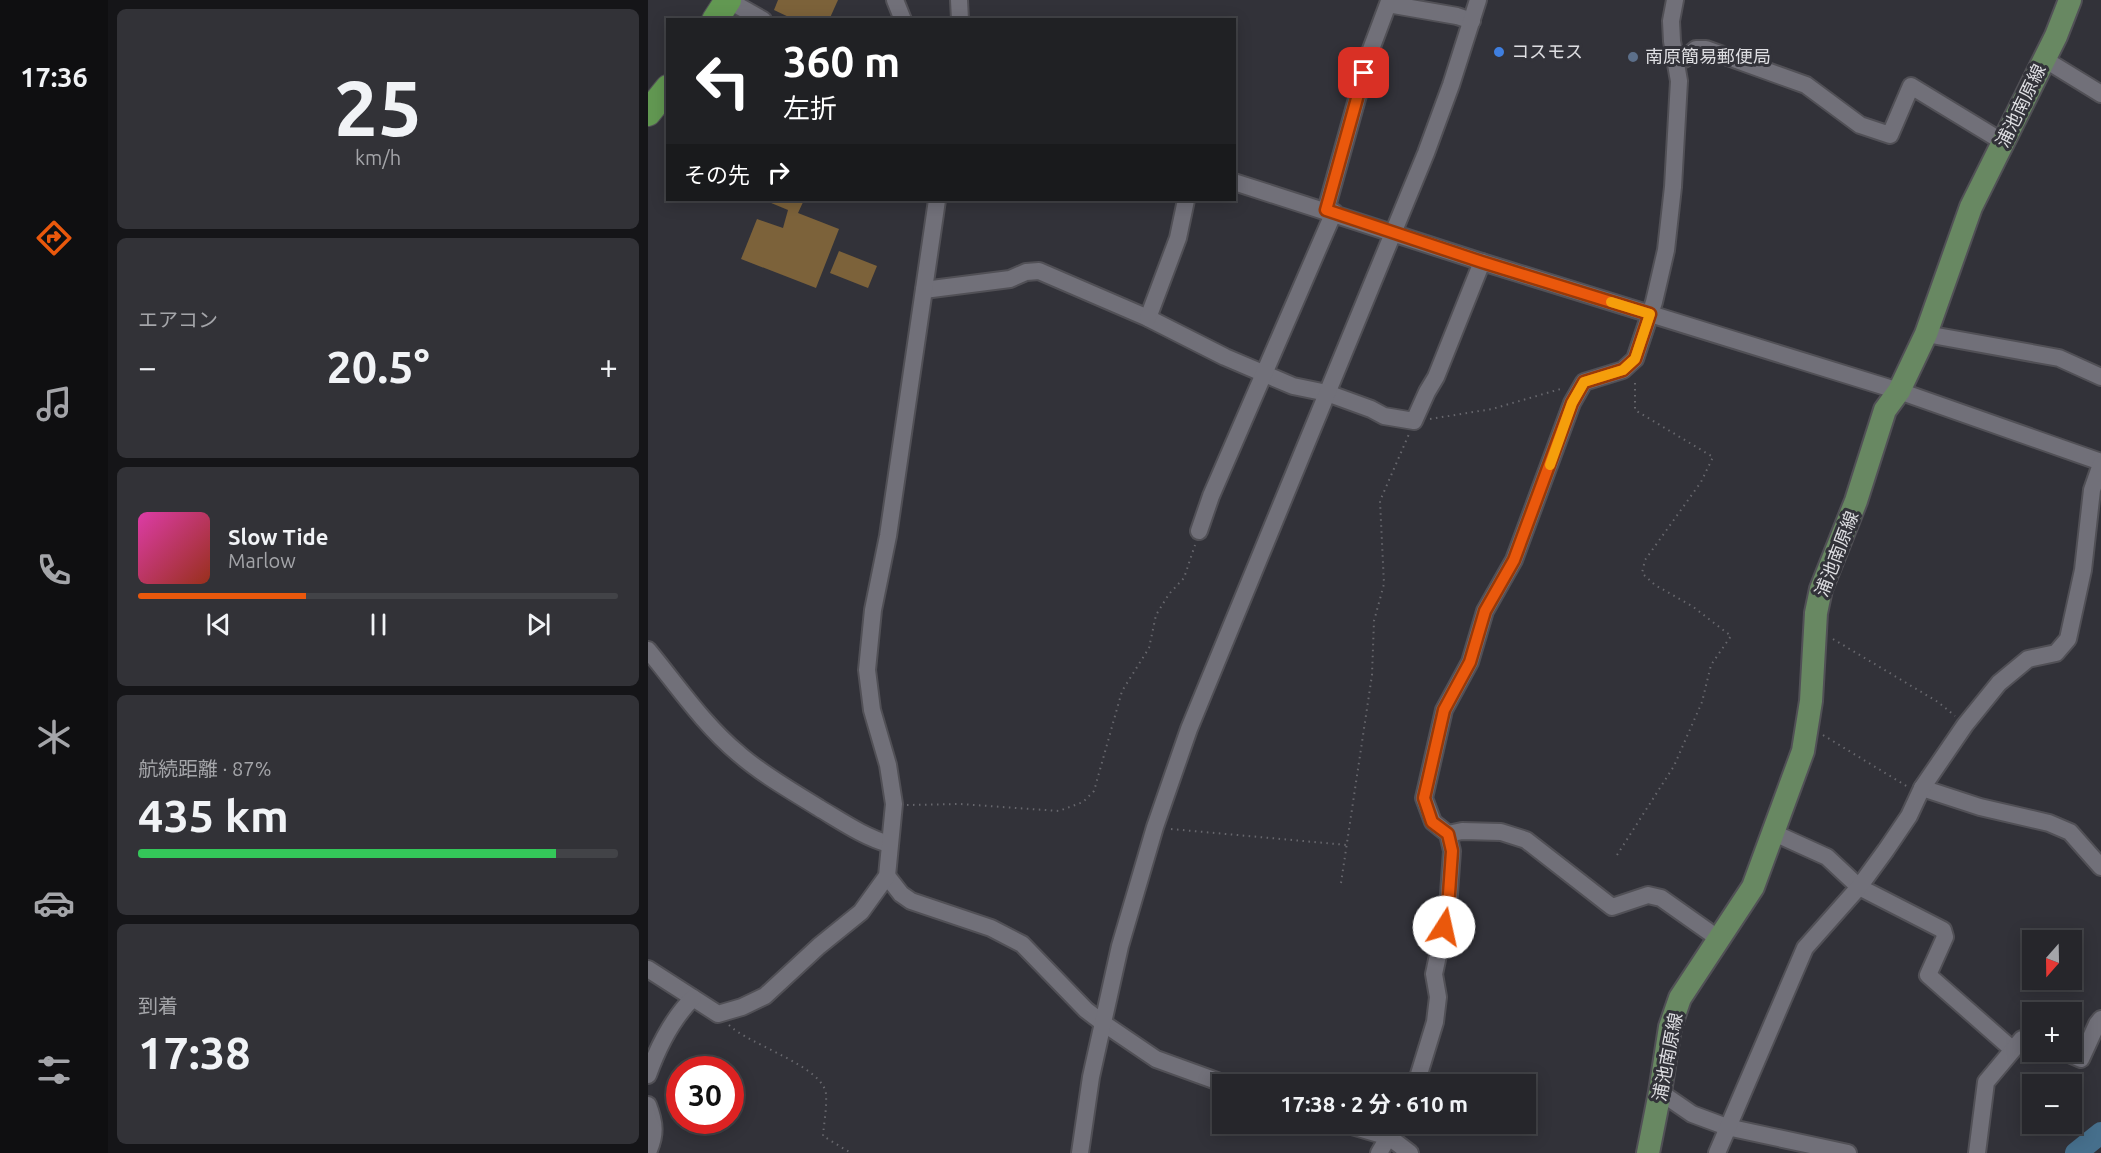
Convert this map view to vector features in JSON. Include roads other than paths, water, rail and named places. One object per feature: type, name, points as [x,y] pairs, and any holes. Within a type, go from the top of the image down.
[{"type":"highway","points":[[716,18],[728,0]]},
{"type":"highway","points":[[648,113],[666,90]]},
{"type":"main road","name":"浦池南原線","points":[[1648,1153],[1670,1027],[1680,998],[1754,887],[1803,751],[1811,701],[1816,613],[1821,589],[1856,501],[1885,410],[1899,391],[1926,334],[1971,207],[2056,36],[2070,0]]},
{"type":"street","points":[[728,0],[760,18]]},
{"type":"street","points":[[895,0],[902,18]]},
{"type":"street","points":[[959,0],[960,18]]},
{"type":"street","points":[[1080,1153],[1091,1077],[1120,946],[1155,827],[1189,729],[1394,232],[1451,85],[1478,0]]},
{"type":"street","points":[[1419,1074],[1435,1022],[1438,997],[1434,974],[1448,908],[1452,851],[1448,834],[1432,822],[1424,798],[1444,710],[1470,662],[1485,611],[1514,560],[1572,403],[1584,382],[1623,370],[1635,359],[1650,314],[1666,250],[1679,81],[1671,21],[1675,0]]},
{"type":"street","points":[[1199,531],[1211,496],[1265,375],[1330,211],[1370,52],[1388,4],[1457,16],[1472,21]]},
{"type":"street","points":[[1677,60],[1684,59],[1696,49],[1706,49],[1806,85],[1860,125],[1890,135],[1911,86],[2003,142]]},
{"type":"street","points":[[2044,59],[2101,94]]},
{"type":"street","points":[[1236,183],[1330,211],[1482,262],[1899,391],[2101,463],[2083,570],[2068,639],[2056,653],[2028,659],[2000,683],[1965,725],[1922,788],[1909,816],[1859,887],[1805,948],[1717,1153]]},
{"type":"street","points":[[648,969],[718,1014],[742,1007],[765,996],[819,946],[861,912],[887,876],[894,804],[888,765],[872,710],[867,670],[873,610],[888,536],[937,201]]},
{"type":"street","points":[[1148,318],[1178,238],[1186,201]]},
{"type":"street","points":[[924,290],[1010,279],[1026,272],[1039,271],[1148,318],[1265,375],[1293,386],[1328,393],[1384,416],[1414,421],[1436,377],[1482,262]]},
{"type":"street","points":[[1926,334],[2059,358],[2101,377]]},
{"type":"street","points":[[648,650],[706,723],[763,774],[833,817],[877,841],[889,844]]},
{"type":"street","points":[[1922,788],[1980,807],[2060,827],[2070,832],[2101,867]]},
{"type":"street","points":[[1448,834],[1462,831],[1501,832],[1526,840],[1612,907],[1648,895],[1661,898],[1719,939]]},
{"type":"street","points":[[1774,833],[1827,857],[1859,887],[1943,930],[1945,937],[1928,975],[2012,1049]]},
{"type":"street","points":[[887,876],[911,901],[991,928],[1022,944],[1086,1010],[1103,1023],[1156,1059],[1212,1079]]},
{"type":"street","points":[[648,1075],[655,1056],[679,1011],[693,998]]},
{"type":"street","points":[[2082,1057],[2101,1019]]},
{"type":"street","points":[[1977,1153],[1986,1082],[2022,1039]]},
{"type":"street","points":[[1660,1092],[1692,1114],[1727,1127],[1848,1153]]},
{"type":"street","points":[[648,1106],[655,1134],[648,1152]]},
{"type":"street","points":[[1379,1153],[1390,1134]]},
{"type":"street","points":[[1395,1134],[1410,1153]]},
{"type":"waterway","points":[[2076,1153],[2101,1133]]},
{"type":"place","name":"コスモス","points":[[1499,52]]},
{"type":"place","name":"南原簡易郵便局","points":[[1633,57]]}]
